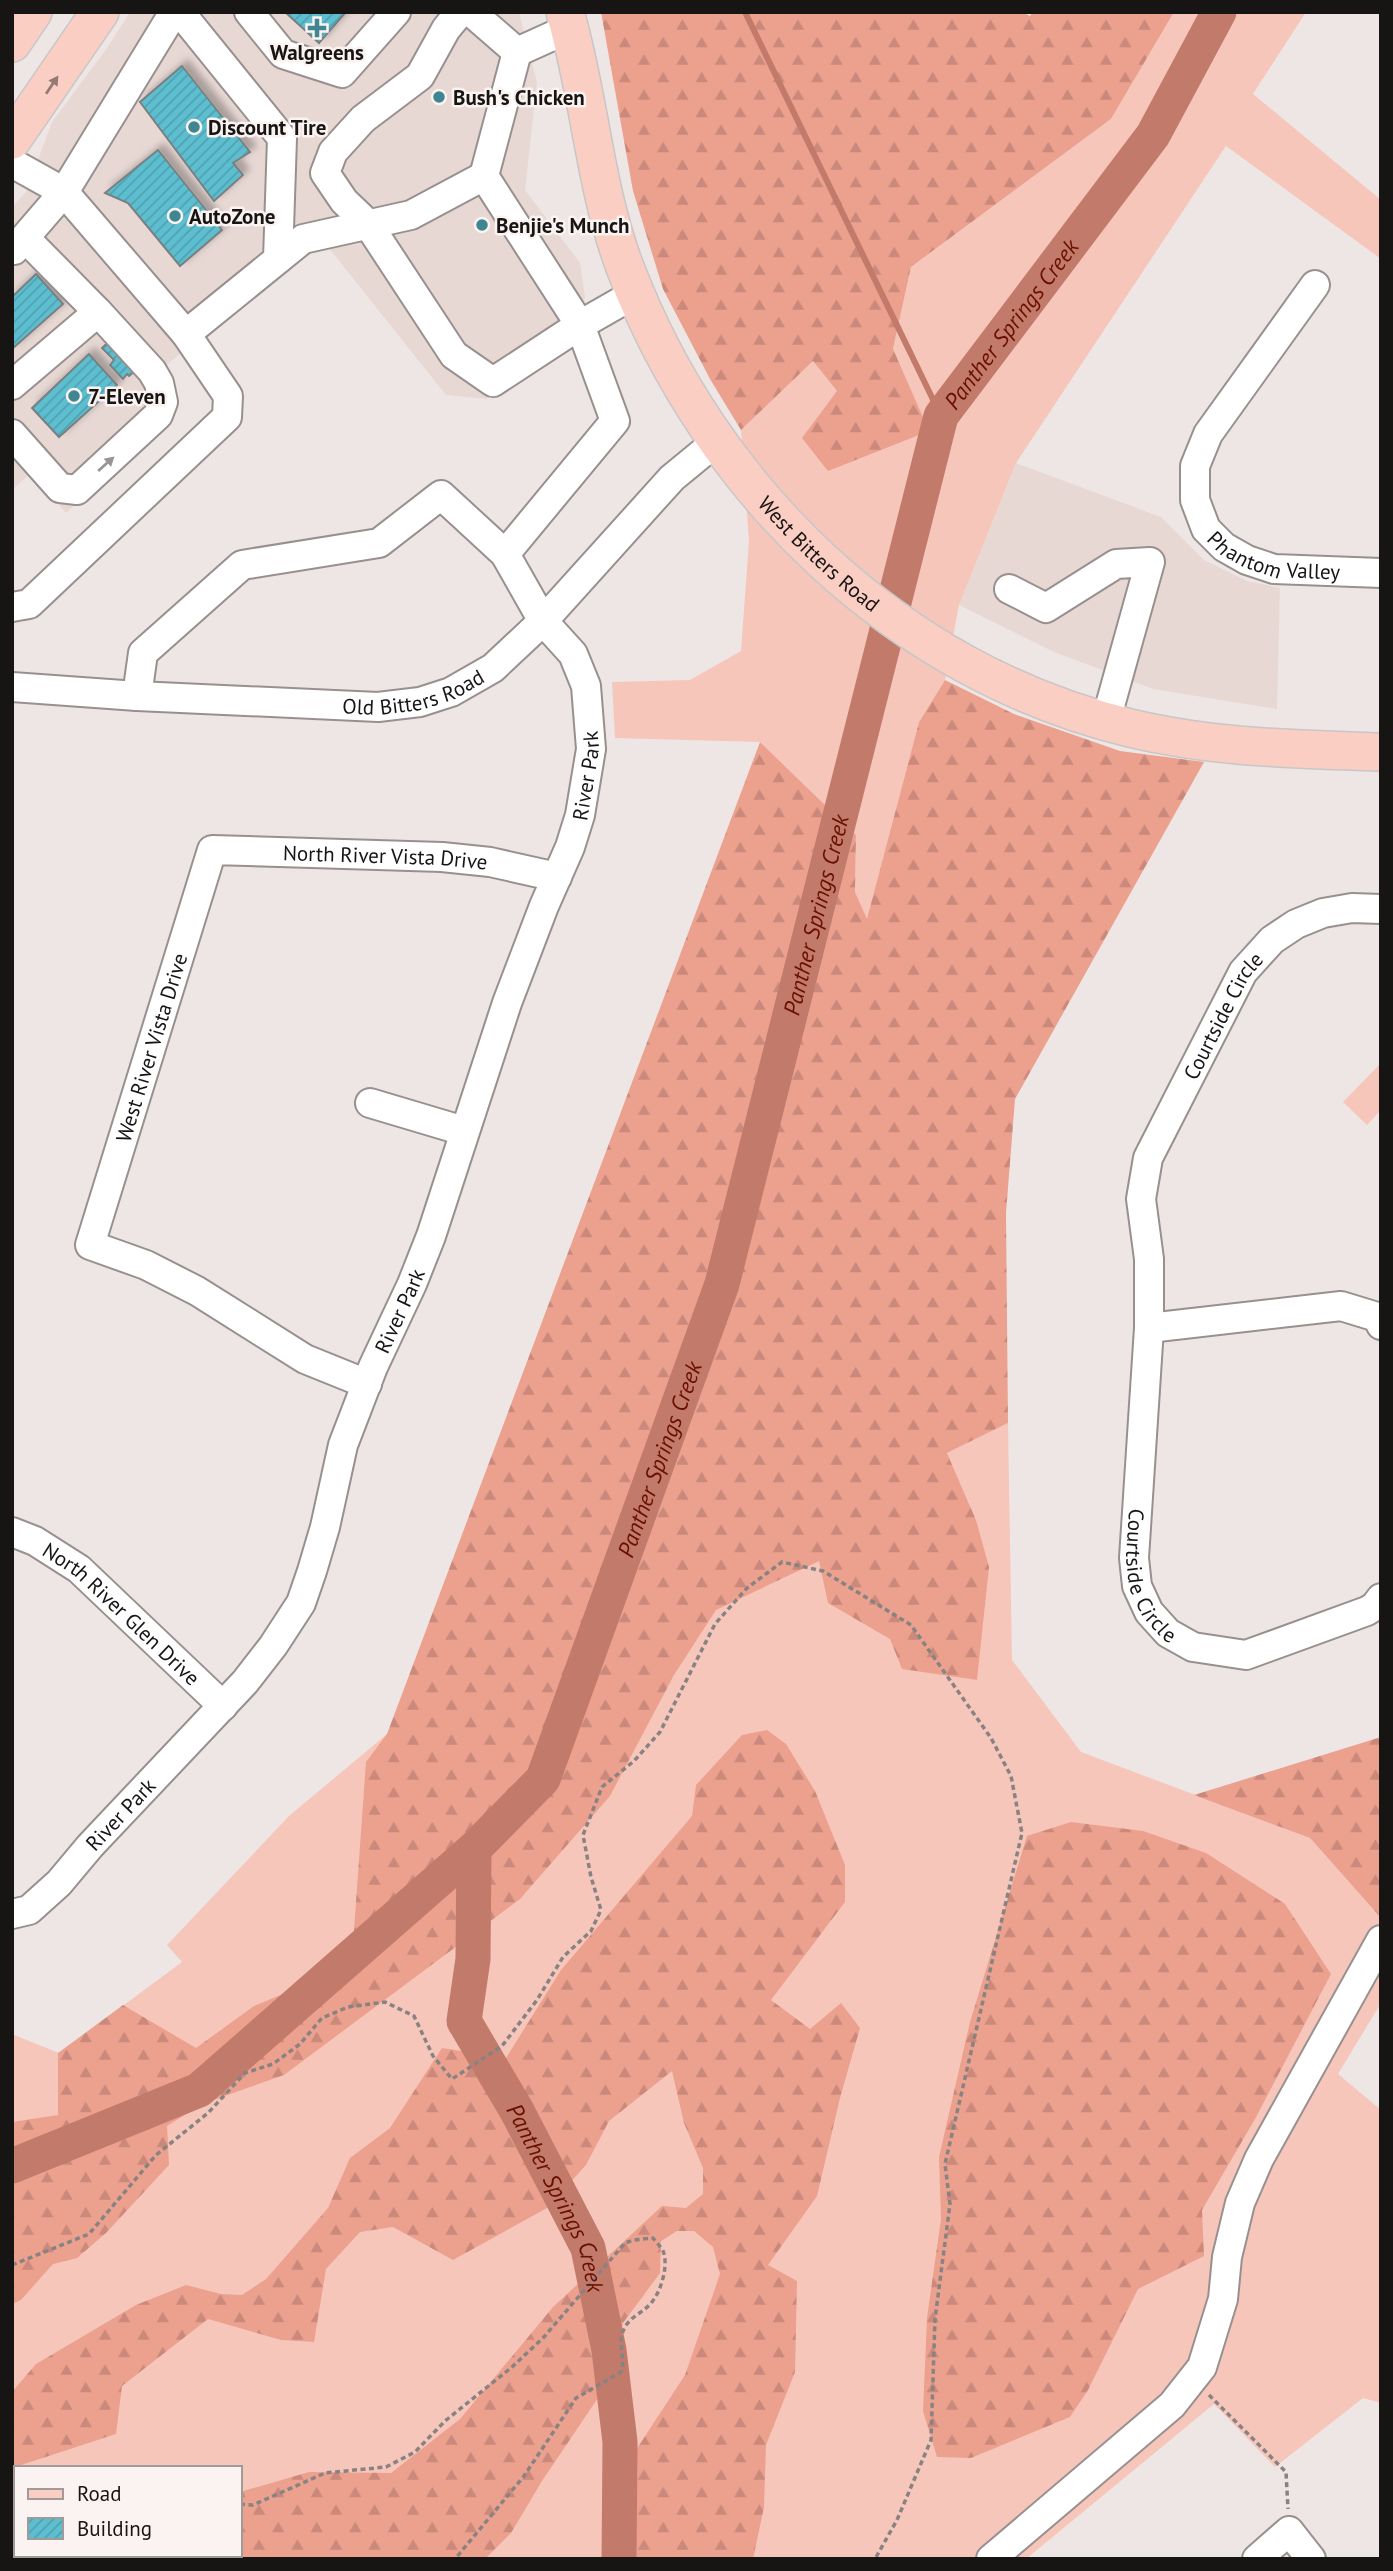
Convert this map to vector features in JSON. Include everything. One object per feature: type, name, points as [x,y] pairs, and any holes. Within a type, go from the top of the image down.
[{"type":"main road","points":[[12,43],[33,12]]},
{"type":"main road","points":[[12,140],[100,12]]},
{"type":"main road","name":"West Bitters Road","points":[[567,20],[603,195],[625,267],[660,348],[691,403],[750,486],[802,542],[858,593],[920,637],[1009,685],[1055,704],[1128,727],[1209,743],[1281,749],[1381,751]]},
{"type":"street","points":[[12,433],[60,488],[77,490],[158,415],[163,402],[159,383],[152,371],[19,245],[64,192],[174,12]]},
{"type":"street","points":[[180,12],[282,138],[278,259]]},
{"type":"street","points":[[249,12],[283,54],[342,73],[396,12]]},
{"type":"street","points":[[460,12],[446,29],[420,76],[363,119],[333,152],[326,173],[344,201],[368,224],[454,355],[493,382],[580,325],[636,293]]},
{"type":"street","points":[[471,12],[517,52]]},
{"type":"street","points":[[186,334],[303,239],[411,215],[484,176],[517,52],[567,20]]},
{"type":"street","points":[[12,163],[64,192],[186,334],[229,396],[227,417],[18,599]]},
{"type":"street","points":[[484,176],[580,325],[615,421],[505,554]]},
{"type":"street","name":"Phantom Valley","points":[[1315,285],[1208,434],[1195,466],[1195,500],[1206,529],[1224,547],[1247,560],[1273,569],[1381,573]]},
{"type":"street","points":[[93,316],[108,343]]},
{"type":"street","points":[[12,385],[93,316]]},
{"type":"street","points":[[135,371],[151,391],[158,415]]},
{"type":"street","name":"Old Bitters Road","points":[[12,687],[137,696],[378,706],[420,702],[451,692],[493,668],[543,621],[672,478],[717,441]]},
{"type":"street","name":"River Park","points":[[12,1914],[29,1910],[59,1883],[90,1846],[223,1706],[273,1646],[301,1603],[325,1527],[343,1445],[373,1367],[431,1236],[507,1003],[580,815],[591,749],[586,686],[573,654],[543,621],[505,554],[441,495],[379,543],[242,565],[143,653],[137,696]]},
{"type":"street","points":[[1009,589],[1046,608],[1116,564],[1150,562],[1106,720]]},
{"type":"street","name":"North River Vista Drive","points":[[212,850],[442,857],[490,862],[557,877]]},
{"type":"street","name":"West River Vista Drive","points":[[212,850],[90,1245],[146,1265],[197,1291],[305,1359],[367,1384]]},
{"type":"street","name":"Courtside Circle","points":[[1381,909],[1352,908],[1323,913],[1296,924],[1272,940],[1243,972],[1148,1158],[1141,1199],[1149,1259],[1149,1328],[1134,1558],[1137,1586],[1149,1612],[1168,1633],[1193,1647],[1246,1655],[1367,1611],[1376,1606],[1381,1598]]},
{"type":"street","points":[[370,1103],[464,1130]]},
{"type":"street","points":[[1149,1328],[1341,1306],[1377,1317],[1381,1325]]},
{"type":"street","name":"North River Glen Drive","points":[[12,1532],[35,1541],[79,1569],[223,1706]]},
{"type":"street","points":[[991,2559],[1172,2404],[1202,2367],[1221,2310],[1227,2257],[1240,2203],[1259,2159],[1381,1940]]},
{"type":"street","points":[[1257,2559],[1289,2531],[1311,2559]]},
{"type":"path","points":[[12,2265],[89,2234],[156,2155],[208,2113],[245,2073],[273,2064],[300,2044],[322,2018],[348,2007],[385,2001],[414,2016],[433,2056],[452,2079],[497,2050],[537,2000],[562,1957],[591,1931],[601,1910],[583,1835],[602,1787],[634,1761],[660,1732],[715,1625],[747,1588],[782,1562],[823,1571],[911,1625],[991,1738],[1011,1776],[1022,1833],[945,2164],[950,2204],[935,2319],[932,2440],[897,2520],[875,2559]]},
{"type":"path","points":[[242,2504],[253,2505],[325,2473],[386,2468],[415,2452],[445,2421],[535,2345],[625,2243],[653,2238],[663,2250],[666,2262],[651,2304],[634,2315],[624,2329],[621,2341],[621,2372],[576,2398],[524,2476],[455,2559]]},
{"type":"path","points":[[1192,2378],[1286,2472],[1289,2531]]},
{"type":"shaded area","points":[[130,12],[519,12],[537,82],[525,190],[580,263],[585,297],[564,345],[487,399],[446,395],[328,247],[304,251],[164,367],[167,421],[66,513],[31,473],[12,490],[12,207],[26,192],[52,122]]},
{"type":"shaded area","points":[[1174,12],[1306,12],[1253,94],[1381,200],[1381,259],[1226,146],[1016,463],[959,605],[945,680],[919,722],[867,921],[855,892],[856,835],[760,742],[615,738],[612,682],[690,680],[741,651],[749,541],[741,430],[813,361],[837,391],[893,349],[911,267],[1111,119]]},
{"type":"shaded area","points":[[1016,463],[1161,517],[1204,560],[1247,581],[1280,588],[1277,709],[1153,689],[1054,652],[959,605]]},
{"type":"shaded area","points":[[1381,1063],[1381,1110],[1367,1125],[1343,1102]]},
{"type":"shaded area","points":[[1008,1423],[1012,1660],[1081,1752],[1310,1838],[1381,1918],[1381,2003],[1338,2074],[1381,2110],[1381,2403],[1363,2398],[1275,2467],[1214,2404],[1026,2559],[12,2559],[12,2034],[59,2053],[182,1962],[167,1945],[289,1816],[387,1734],[754,1510],[976,1520],[947,1453]]},
{"type":"green space","points":[[601,12],[1022,12],[1030,16],[1033,12],[1174,12],[1111,119],[911,267],[893,349],[929,431],[828,471],[802,438],[837,391],[813,361],[741,430],[710,379],[663,289],[633,191]]},
{"type":"green space","points":[[945,680],[1014,714],[1120,751],[1204,762],[1015,1099],[1006,1213],[1008,1423],[947,1453],[976,1520],[989,1567],[977,1680],[902,1669],[890,1639],[828,1603],[819,1561],[716,1610],[674,1675],[610,1796],[520,1899],[284,2075],[202,2104],[167,2126],[169,2165],[106,2233],[77,2258],[53,2264],[21,2300],[12,2304],[12,2122],[58,2115],[58,2053],[123,2005],[196,2048],[254,2006],[346,1968],[353,1944],[366,1762],[387,1734],[760,742],[856,835],[855,892],[867,919],[919,722]]},
{"type":"green space","points":[[767,1730],[786,1744],[815,1791],[845,1865],[845,1902],[771,2000],[810,2029],[841,2003],[860,2028],[817,2196],[768,2265],[797,2281],[795,2372],[766,2445],[764,2507],[753,2559],[604,2559],[611,2546],[636,2450],[685,2375],[720,2274],[713,2247],[694,2231],[677,2231],[661,2241],[660,2273],[623,2323],[604,2389],[542,2481],[511,2533],[485,2559],[12,2559],[14,2552],[14,2557],[242,2557],[242,2491],[309,2472],[391,2473],[460,2419],[553,2307],[662,2206],[686,2208],[703,2194],[703,2168],[684,2123],[672,2071],[609,2121],[586,2165],[547,2208],[453,2260],[393,2227],[360,2232],[326,2269],[314,2342],[281,2340],[208,2319],[122,2386],[116,2434],[12,2468],[12,2392],[36,2364],[136,2305],[186,2285],[221,2294],[242,2295],[266,2279],[328,2208],[350,2158],[390,2128],[442,2048],[506,2058],[561,1970],[692,1816],[696,1785],[742,1735]]},
{"type":"green space","points":[[1381,1737],[1381,1918],[1310,1838],[1194,1795]]},
{"type":"green space","points":[[1071,1822],[1143,1831],[1206,1853],[1285,1904],[1331,1974],[1255,2119],[1202,2210],[1204,2256],[1138,2289],[1088,2390],[1070,2417],[971,2458],[937,2457],[923,2411],[927,2318],[941,2219],[939,2157],[970,2022],[1027,1836]]},
{"type":"building","name":"Walgreens","points":[[285,12],[346,12],[319,43]]},
{"type":"building","name":"Discount Tire","points":[[182,66],[250,152],[233,163],[243,175],[214,201],[140,102]]},
{"type":"building","name":"AutoZone","points":[[158,150],[222,230],[180,266],[128,203],[105,193]]},
{"type":"building","points":[[36,274],[63,304],[12,349],[12,297]]},
{"type":"building","points":[[114,337],[141,366],[123,379],[110,365],[114,360],[102,348]]},
{"type":"building","name":"7-Eleven","points":[[89,354],[117,385],[59,437],[32,408]]},
{"type":"waterway","points":[[745,12],[941,416]]},
{"type":"waterway","name":"Panther Springs Creek","points":[[12,2166],[199,2090],[474,1849],[543,1779],[722,1284],[941,416],[1153,135],[1219,12]]},
{"type":"waterway","name":"Panther Springs Creek","points":[[474,1849],[473,1959],[464,2021],[517,2111],[588,2248],[609,2350],[620,2442],[619,2559]]},
{"type":"place","name":"Walgreens","points":[[317,28]]},
{"type":"place","name":"Bush's Chicken","points":[[439,97]]},
{"type":"place","name":"Discount Tire","points":[[194,127]]},
{"type":"place","name":"AutoZone","points":[[175,216]]},
{"type":"place","name":"Benjie's Munch","points":[[482,225]]},
{"type":"place","name":"7-Eleven","points":[[74,396]]}]
